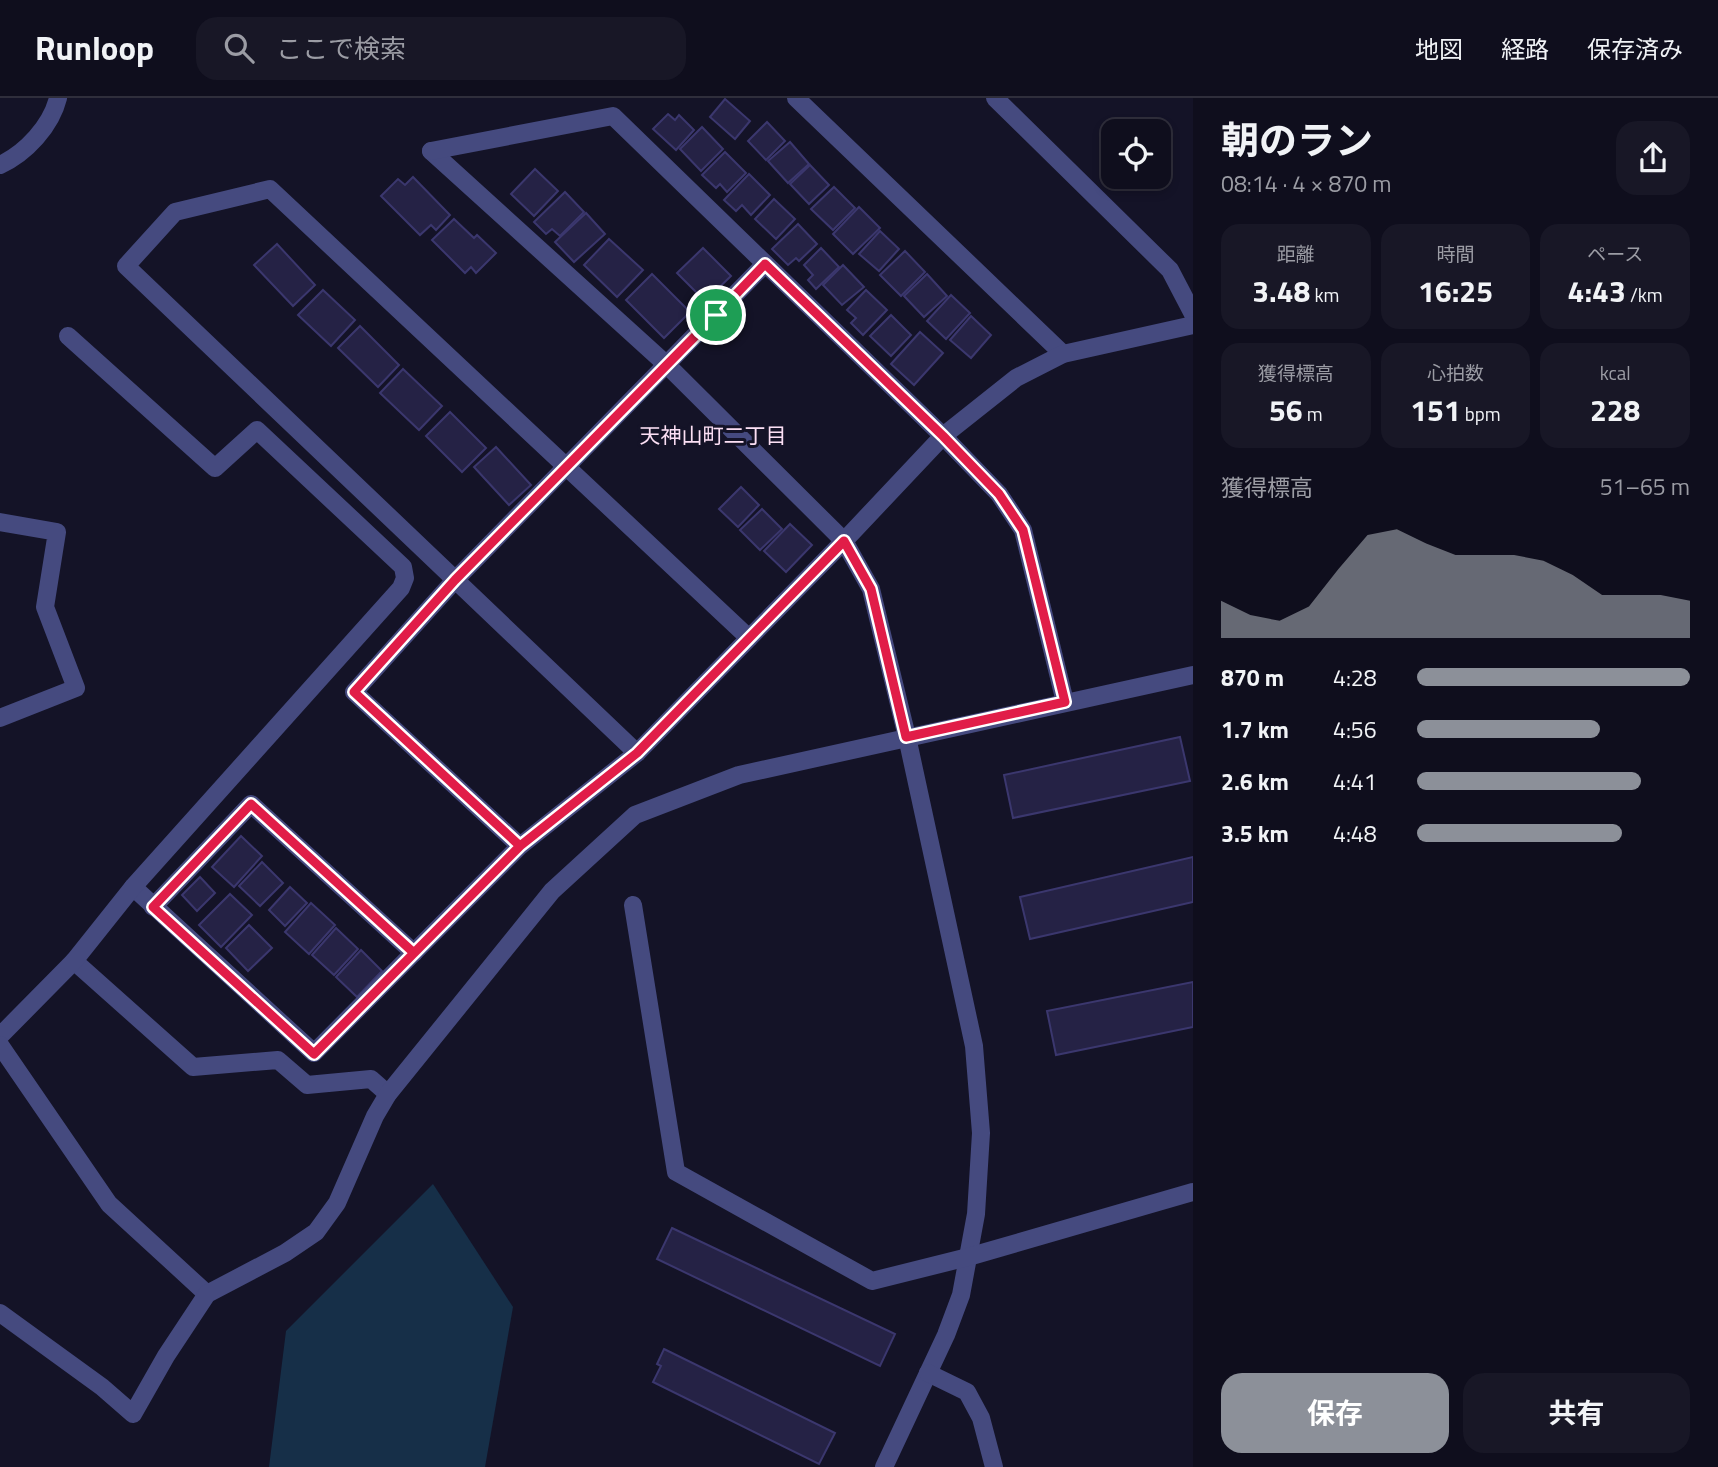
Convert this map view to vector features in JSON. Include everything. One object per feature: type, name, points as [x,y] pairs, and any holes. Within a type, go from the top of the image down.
[{"type":"street","points":[[0,165],[11,160],[40,134],[58,98]]},
{"type":"street","points":[[796,98],[1063,354]]},
{"type":"street","points":[[995,98],[1170,270],[1193,314]]},
{"type":"street","points":[[884,1467],[946,1335],[961,1295],[976,1214],[981,1133],[974,1046],[871,589],[844,541],[668,366],[431,151],[613,116],[943,436],[999,494],[1023,530],[1065,702]]},
{"type":"street","points":[[637,753],[126,266],[175,212],[270,190],[749,638]]},
{"type":"street","points":[[520,846],[354,692],[455,580],[668,366],[765,264]]},
{"type":"street","points":[[133,887],[314,1054],[520,846],[637,753],[943,436],[1016,378],[1063,354],[1193,325]]},
{"type":"street","points":[[0,1036],[74,961],[133,887],[401,588],[405,578],[403,567],[257,430],[215,468],[68,336]]},
{"type":"street","points":[[0,522],[57,532],[45,607],[76,688],[0,718]]},
{"type":"street","points":[[0,1313],[103,1387],[133,1414],[166,1356],[207,1294],[285,1253],[316,1233],[337,1203],[375,1116],[388,1094],[552,891],[635,815],[739,775],[1193,675]]},
{"type":"street","points":[[153,907],[251,804],[414,953]]},
{"type":"street","points":[[632,905],[676,1172],[872,1281],[968,1257],[1193,1192]]},
{"type":"street","points":[[74,961],[193,1067],[278,1060],[307,1085],[371,1079],[388,1094]]},
{"type":"street","points":[[0,1045],[109,1204],[207,1294]]},
{"type":"street","points":[[928,1373],[967,1392],[981,1418],[993,1467]]},
{"type":"water","points":[[433,1184],[513,1307],[485,1467],[269,1467],[286,1331]]},
{"type":"building","points":[[725,99],[750,121],[735,139],[710,117]]},
{"type":"building","points":[[668,114],[675,120],[679,115],[694,130],[676,150],[653,129]]},
{"type":"building","points":[[767,122],[785,141],[766,160],[748,141]]},
{"type":"building","points":[[702,127],[723,149],[701,171],[680,149]]},
{"type":"building","points":[[790,142],[809,164],[788,183],[768,161]]},
{"type":"building","points":[[725,152],[746,173],[727,192],[720,184],[716,188],[702,175]]},
{"type":"building","points":[[810,165],[829,185],[809,204],[790,184]]},
{"type":"building","points":[[535,169],[558,191],[534,216],[511,194]]},
{"type":"building","points":[[749,174],[770,195],[751,215],[742,205],[736,211],[724,200]]},
{"type":"building","points":[[413,177],[450,215],[436,230],[431,225],[420,235],[381,196],[398,179],[405,185]]},
{"type":"building","points":[[834,187],[855,208],[833,230],[811,209]]},
{"type":"building","points":[[565,192],[584,212],[560,236],[552,229],[546,234],[534,222]]},
{"type":"building","points":[[774,199],[795,219],[776,239],[755,219]]},
{"type":"building","points":[[859,207],[880,228],[853,254],[833,234]]},
{"type":"building","points":[[586,213],[605,234],[574,262],[555,242]]},
{"type":"building","points":[[454,219],[474,238],[477,235],[496,253],[476,273],[471,267],[465,273],[432,240]]},
{"type":"building","points":[[798,224],[817,244],[799,261],[796,258],[788,265],[772,249]]},
{"type":"building","points":[[880,231],[899,249],[879,271],[859,254]]},
{"type":"building","points":[[609,239],[643,270],[617,297],[584,265]]},
{"type":"building","points":[[277,244],[315,285],[293,306],[254,265]]},
{"type":"building","points":[[703,248],[731,276],[705,301],[677,273]]},
{"type":"building","points":[[821,248],[839,267],[816,289],[808,280],[813,275],[804,265]]},
{"type":"building","points":[[905,251],[925,272],[901,296],[880,275]]},
{"type":"building","points":[[843,265],[864,287],[842,305],[823,285]]},
{"type":"building","points":[[652,274],[690,312],[664,338],[626,300]]},
{"type":"building","points":[[927,274],[947,296],[924,317],[904,296]]},
{"type":"building","points":[[323,290],[355,320],[331,346],[298,315]]},
{"type":"building","points":[[866,290],[887,310],[863,335],[851,323],[856,318],[847,310]]},
{"type":"building","points":[[951,295],[970,313],[946,339],[927,321]]},
{"type":"building","points":[[891,315],[911,335],[891,356],[870,336]]},
{"type":"building","points":[[971,316],[991,335],[971,358],[950,340]]},
{"type":"building","points":[[360,326],[399,365],[378,387],[338,348]]},
{"type":"building","points":[[920,332],[943,353],[914,385],[891,364]]},
{"type":"building","points":[[403,369],[442,406],[419,430],[380,393]]},
{"type":"building","points":[[450,412],[486,448],[462,472],[426,436]]},
{"type":"building","points":[[496,447],[531,485],[509,505],[474,467]]},
{"type":"building","points":[[741,487],[759,505],[738,527],[719,509]]},
{"type":"building","points":[[762,509],[782,529],[760,550],[740,530]]},
{"type":"building","points":[[790,524],[812,545],[786,572],[764,551]]},
{"type":"building","points":[[1180,737],[1190,781],[1013,818],[1004,775]]},
{"type":"building","points":[[241,836],[262,856],[234,887],[212,867]]},
{"type":"building","points":[[1193,857],[1193,902],[1030,939],[1020,897]]},
{"type":"building","points":[[262,862],[283,883],[260,906],[239,886]]},
{"type":"building","points":[[200,877],[215,893],[197,911],[182,895]]},
{"type":"building","points":[[290,887],[307,903],[285,926],[269,910]]},
{"type":"building","points":[[230,894],[252,915],[221,947],[199,925]]},
{"type":"building","points":[[311,903],[335,925],[309,954],[285,932]]},
{"type":"building","points":[[249,925],[272,948],[248,971],[226,948]]},
{"type":"building","points":[[336,928],[358,949],[334,975],[312,955]]},
{"type":"building","points":[[361,950],[382,971],[357,997],[336,977]]},
{"type":"building","points":[[1193,982],[1193,1027],[1056,1055],[1047,1011]]},
{"type":"building","points":[[672,1228],[895,1334],[880,1366],[657,1259]]},
{"type":"building","points":[[664,1349],[835,1433],[819,1464],[653,1382],[661,1366],[657,1364]]},
{"type":"district","name":"天神山町二丁目","points":[[713,436]]},
{"type":"route","points":[[716,315],[455,580],[354,692],[520,846],[314,1054],[153,907],[251,804],[414,953],[520,846],[637,753],[844,541],[871,589],[906,737],[1065,702],[1023,530],[999,494],[943,436],[765,264],[716,315]]}]
